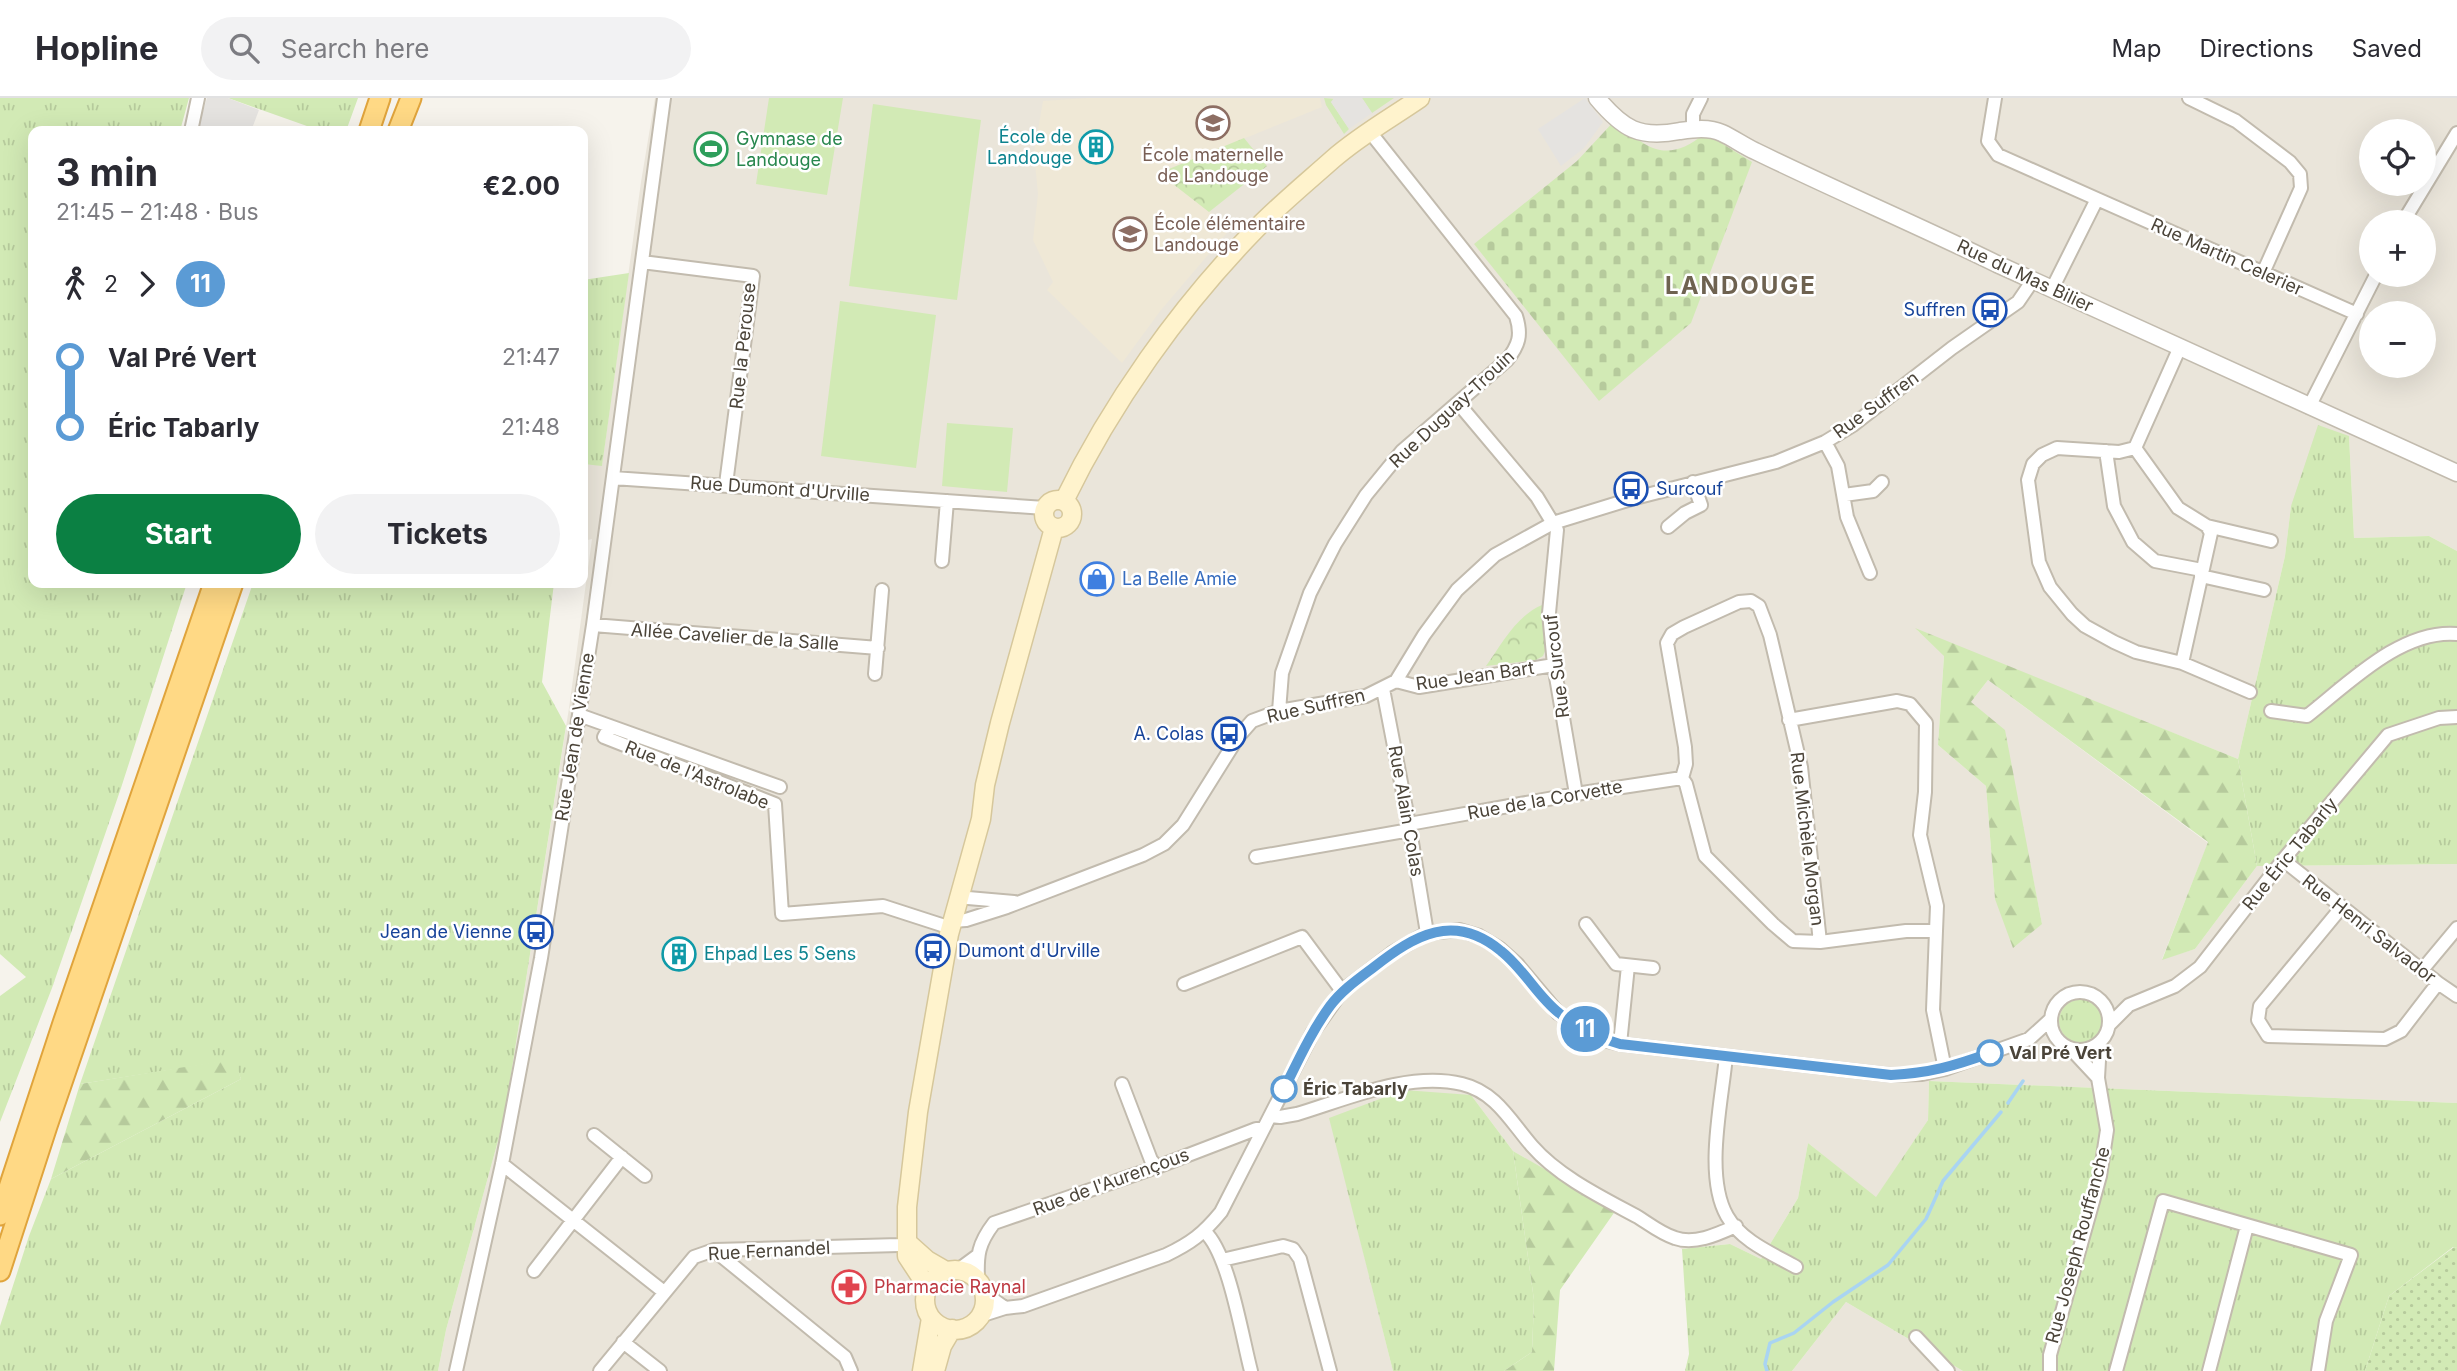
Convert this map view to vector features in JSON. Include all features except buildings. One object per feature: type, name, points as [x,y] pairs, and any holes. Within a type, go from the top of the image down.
[{"type":"highway","points":[[371,126],[380,98]]},
{"type":"highway","points":[[390,126],[399,98]]},
{"type":"highway","points":[[400,126],[411,98]]},
{"type":"highway","points":[[0,1215],[63,1023],[213,588]]},
{"type":"highway","points":[[0,1271],[231,588]]},
{"type":"main road","points":[[1064,501],[1105,426],[1146,362],[1205,284],[1255,229],[1334,158],[1420,98]]},
{"type":"main road","points":[[1055,500],[1064,501],[1071,507],[1073,517],[1068,525],[1054,528],[1046,522],[1045,508],[1055,500]]},
{"type":"main road","points":[[928,1288],[907,1256],[907,1207],[918,1112],[952,925],[981,819],[985,785],[1000,723],[1054,528]]},
{"type":"main road","points":[[908,1243],[927,1261],[972,1275],[981,1287],[985,1301],[980,1316],[968,1326],[952,1329],[931,1318],[925,1302],[928,1288],[938,1275],[952,1270]]},
{"type":"main road","points":[[922,1371],[931,1318]]},
{"type":"main road","points":[[935,1371],[942,1346],[952,1329]]},
{"type":"street","points":[[192,126],[198,98]]},
{"type":"street","name":"Rue Jean de Vienne","points":[[456,1371],[502,1164],[541,958],[593,625],[664,98]]},
{"type":"street","name":"Rue du Mas Bilier","points":[[1597,98],[1628,128],[1639,132],[1651,134],[1708,129],[1722,133],[1753,150],[2052,289],[2457,472]]},
{"type":"street","points":[[1693,129],[1693,114],[1701,98]]},
{"type":"street","name":"Rue Martin Celerier","points":[[1996,98],[1988,141],[1998,155],[2357,314]]},
{"type":"street","points":[[2189,98],[2236,121],[2290,162],[2300,174],[2301,188],[2263,273]]},
{"type":"street","name":"Rue Duguay-Trouin","points":[[1279,710],[1282,673],[1310,593],[1335,544],[1366,495],[1402,452],[1507,360],[1517,347],[1521,331],[1516,316],[1370,132]]},
{"type":"street","points":[[2410,210],[2457,133]]},
{"type":"street","points":[[2052,289],[2097,199]]},
{"type":"street","name":"Rue la Perouse","points":[[642,262],[753,276],[726,484]]},
{"type":"street","name":"Rue Suffren","points":[[952,925],[1143,855],[1164,844],[1183,825],[1238,737],[1252,721],[1279,710],[1366,696],[1396,681],[1424,635],[1457,590],[1494,555],[1553,523],[1693,482],[1776,462],[1825,442],[1853,425],[1952,348],[2018,302],[2033,280]]},
{"type":"street","points":[[2309,407],[2370,287]]},
{"type":"street","points":[[2134,448],[2180,347]]},
{"type":"street","points":[[1458,403],[1537,497],[1553,523]]},
{"type":"street","points":[[1825,442],[1838,466],[1847,517],[1870,573]]},
{"type":"street","points":[[2134,448],[2119,452],[2057,448],[2042,455],[2033,464],[2028,481],[2039,562],[2050,587],[2085,626],[2136,652],[2182,663],[2250,692]]},
{"type":"street","points":[[2134,448],[2178,509],[2207,526],[2271,541]]},
{"type":"street","points":[[2106,451],[2114,506],[2133,542],[2155,561],[2264,590]]},
{"type":"street","name":"Rue Dumont d'Urville","points":[[613,478],[1045,508]]},
{"type":"street","points":[[1668,527],[1685,513],[1701,505],[1693,482]]},
{"type":"street","points":[[1844,495],[1873,491],[1882,482]]},
{"type":"street","points":[[942,561],[947,501]]},
{"type":"street","name":"Rue Surcouf","points":[[1553,523],[1557,530],[1549,613],[1554,665],[1576,794]]},
{"type":"street","points":[[2182,663],[2211,533],[2207,526]]},
{"type":"street","points":[[875,674],[883,590]]},
{"type":"street","name":"Rue Michèle Morgan","points":[[1682,778],[1686,764],[1685,747],[1667,643],[1672,634],[1684,627],[1738,602],[1751,601],[1759,606],[1770,635],[1801,768],[1820,942]]},
{"type":"street","name":"Allée Cavelier de la Salle","points":[[593,625],[878,648]]},
{"type":"street","points":[[2271,711],[2307,716],[2401,645],[2430,637],[2457,634]]},
{"type":"street","name":"Rue Jean Bart","points":[[1396,681],[1419,687],[1554,665]]},
{"type":"street","name":"Rue Alain Colas","points":[[1383,689],[1427,933]]},
{"type":"street","points":[[1790,720],[1897,701],[1910,704],[1926,723],[1925,792],[1920,835],[1937,906],[1933,1010],[1945,1069]]},
{"type":"street","name":"Rue de l'Astrolabe","points":[[579,715],[780,787]]},
{"type":"street","name":"Rue Éric Tabarly","points":[[2109,1025],[2129,1005],[2175,986],[2200,967],[2283,860],[2388,735],[2440,718],[2457,717]]},
{"type":"street","name":"Rue de l'Astrolabe","points":[[610,726],[604,737],[775,804],[782,914],[883,906],[952,925]]},
{"type":"street","points":[[1682,778],[1686,784],[1705,856],[1793,941],[1820,942],[1906,931],[1936,931]]},
{"type":"street","name":"Rue de la Corvette","points":[[1256,858],[1576,794],[1682,778]]},
{"type":"street","name":"Rue Henri Salvador","points":[[2283,860],[2438,984],[2457,996]]},
{"type":"street","name":"Rue Suffren","points":[[960,895],[1018,902]]},
{"type":"street","points":[[2341,908],[2260,1006],[2258,1020],[2268,1036],[2385,1040],[2401,1031],[2438,984]]},
{"type":"street","points":[[1586,924],[1616,964],[1653,968]]},
{"type":"street","points":[[2421,970],[2457,928]]},
{"type":"street","points":[[980,1316],[1005,1308],[1023,1306],[1166,1255],[1205,1232],[1221,1212],[1313,1032],[1342,991],[1392,953],[1427,933],[1459,930],[1479,936],[1499,948],[1517,964],[1558,1013],[1604,1040],[1891,1075],[1922,1074],[1945,1069],[2029,1039],[2051,1019],[2059,1001],[2067,995],[2084,992],[2129,1005]]},
{"type":"street","points":[[1184,984],[1302,937],[1342,991]]},
{"type":"street","points":[[1620,1044],[1628,966]]},
{"type":"street","points":[[2029,1039],[2086,1049],[2099,1043],[2109,1025],[2106,1006],[2099,998]]},
{"type":"street","points":[[2051,1019],[2052,1027],[2065,1045],[2098,1078]]},
{"type":"street","name":"Rue Joseph Rouffanche","points":[[2050,1371],[2050,1355],[2100,1177],[2107,1130],[2098,1078],[2099,1043]]},
{"type":"street","points":[[1726,1056],[1715,1168],[1718,1192],[1728,1218],[1736,1227],[1750,1240],[1796,1267]]},
{"type":"street","points":[[1270,1115],[1280,1117],[1297,1114],[1407,1082],[1463,1084],[1489,1096],[1509,1114],[1534,1147],[1578,1183],[1676,1239],[1704,1239],[1736,1227]]},
{"type":"street","points":[[1122,1083],[1151,1160],[1157,1167]]},
{"type":"street","name":"Rue de l'Aurençous","points":[[981,1287],[977,1256],[994,1223],[1157,1167],[1256,1129],[1263,1129]]},
{"type":"street","points":[[594,1135],[645,1176]]},
{"type":"street","points":[[534,1271],[622,1157]]},
{"type":"street","points":[[502,1164],[664,1293]]},
{"type":"street","points":[[2116,1371],[2163,1201],[2351,1255],[2326,1321],[2318,1371]]},
{"type":"street","points":[[2209,1371],[2247,1226]]},
{"type":"street","points":[[1205,1232],[1212,1237],[1222,1260],[1251,1371]]},
{"type":"street","name":"Rue Fernandel","points":[[600,1371],[694,1257],[714,1251],[908,1243]]},
{"type":"street","points":[[1222,1260],[1283,1246],[1293,1249],[1300,1259],[1330,1371]]},
{"type":"street","points":[[714,1251],[845,1357],[851,1371]]},
{"type":"street","name":"Rue de l'Aurençous","points":[[952,1270],[977,1256]]},
{"type":"street","points":[[981,1287],[1005,1308]]},
{"type":"street","points":[[1916,1337],[1948,1371]]},
{"type":"street","points":[[623,1342],[660,1371]]},
{"type":"shaded area","points":[[207,98],[228,98],[259,110],[253,126],[199,126]]},
{"type":"shaded area","points":[[655,98],[2457,98],[2457,551],[2429,536],[2354,538],[2349,436],[2291,506],[2285,556],[2238,759],[1917,630],[1944,655],[1938,745],[1986,786],[1995,899],[2042,924],[2032,873],[1971,702],[1988,680],[2208,843],[2162,959],[2195,949],[2257,866],[2457,864],[2457,1103],[1929,1081],[1928,1120],[1876,1198],[1808,1143],[1798,1198],[1761,1259],[1730,1244],[1682,1249],[1513,1151],[1471,1095],[1330,1118],[1393,1371],[438,1371],[446,1330],[504,1119],[585,588],[588,588],[592,539],[588,540],[588,464],[602,465]]},
{"type":"shaded area","name":"École élémentaire Landouge","points":[[1088,98],[1320,98],[1322,107],[1169,169],[1164,177],[1231,228],[1161,310],[1122,363],[1047,290],[1053,282],[1033,240],[1038,194],[1034,153],[1043,101]]},
{"type":"shaded area","points":[[1334,98],[1362,98],[1372,113],[1349,129],[1331,102]]},
{"type":"shaded area","points":[[1585,98],[1603,122],[1584,148],[1561,166],[1538,129]]},
{"type":"shaded area","points":[[1846,1302],[1963,1371],[1792,1371]]},
{"type":"green space","points":[[0,98],[189,98],[181,126],[28,126],[28,588],[185,588],[121,788],[52,988],[0,1122],[0,996],[26,977],[0,954]]},
{"type":"green space","points":[[228,98],[358,98],[348,126],[307,126]]},
{"type":"green space","points":[[769,98],[843,98],[827,195],[756,184]]},
{"type":"green space","points":[[1324,98],[1335,99],[1331,102],[1349,129],[1344,134],[1326,105]]},
{"type":"green space","points":[[1362,98],[1394,98],[1372,113]]},
{"type":"green space","points":[[873,104],[981,120],[957,300],[849,286]]},
{"type":"green space","points":[[1617,118],[1637,139],[1658,150],[1680,148],[1705,133],[1752,162],[1691,323],[1599,401],[1474,244],[1577,161]]},
{"type":"green space","points":[[1244,138],[1267,166],[1209,212],[1164,177],[1169,169]]},
{"type":"green space","points":[[629,273],[602,466],[588,465],[588,279]]},
{"type":"green space","points":[[840,301],[936,315],[916,468],[821,456]]},
{"type":"green space","points":[[947,423],[1013,428],[1007,492],[942,486]]},
{"type":"green space","points":[[2318,425],[2349,436],[2354,538],[2429,536],[2457,551],[2457,864],[2257,866],[2238,759],[2285,556],[2291,506]]},
{"type":"green space","points":[[251,588],[553,588],[542,682],[566,726],[504,1119],[446,1330],[438,1371],[0,1371],[0,1326],[29,1236],[51,1179],[241,1079],[233,1060],[80,1084]]},
{"type":"green space","points":[[1542,605],[1543,656],[1536,660],[1486,666],[1517,623]]},
{"type":"green space","points":[[1915,628],[2238,759],[2257,866],[2195,949],[2162,960],[2208,842],[1988,680],[1971,702],[2005,730],[2042,924],[2013,948],[1995,899],[1986,786],[1938,745],[1944,656]]},
{"type":"green space","points":[[2081,999],[2097,1005],[2103,1021],[2097,1037],[2081,1043],[2065,1037],[2059,1021],[2065,1005]]},
{"type":"green space","points":[[234,1059],[241,1079],[51,1179],[80,1084]]},
{"type":"green space","points":[[1929,1081],[2457,1103],[2457,1248],[2453,1247],[2389,1296],[2365,1371],[1963,1371],[1846,1302],[1792,1371],[1685,1371],[1689,1354],[1682,1249],[1730,1244],[1761,1259],[1798,1198],[1808,1143],[1876,1197],[1928,1120]]},
{"type":"green space","points":[[1404,1090],[1471,1095],[1513,1151],[1534,1300],[1532,1352],[1504,1371],[1393,1371],[1329,1118]]},
{"type":"green space","points":[[1513,1151],[1616,1210],[1560,1290],[1554,1371],[1504,1371],[1532,1352],[1534,1300]]},
{"type":"green space","points":[[2454,1247],[2457,1248],[2457,1371],[2365,1371],[2389,1296]]},
{"type":"waterway","points":[[2008,1103],[2023,1081]]},
{"type":"waterway","points":[[1767,1371],[1765,1364],[1770,1343],[1794,1333],[1833,1302],[1888,1265],[1926,1219],[1943,1181],[2001,1112]]},
{"type":"bus line","name":"11","points":[[1284,1089],[1313,1032],[1342,991],[1392,953],[1427,933],[1459,930],[1479,936],[1499,948],[1517,964],[1558,1013],[1604,1040],[1620,1044],[1891,1075],[1922,1074],[1945,1069],[1990,1053]]},
{"type":"place","name":"École maternelle de Landouge","points":[[1213,123]]},
{"type":"place","name":"École de Landouge","points":[[1096,147]]},
{"type":"place","name":"Gymnase de Landouge","points":[[711,149]]},
{"type":"place","name":"École élémentaire Landouge","points":[[1130,234]]},
{"type":"place","name":"Suffren","points":[[1990,310]]},
{"type":"place","name":"Surcouf","points":[[1631,489]]},
{"type":"place","name":"La Belle Amie","points":[[1097,579]]},
{"type":"place","name":"A. Colas","points":[[1229,734]]},
{"type":"place","name":"Jean de Vienne","points":[[536,932]]},
{"type":"place","name":"Dumont d'Urville","points":[[933,951]]},
{"type":"place","name":"Ehpad Les 5 Sens","points":[[679,954]]},
{"type":"place","name":"Val Pré Vert","points":[[1990,1053]]},
{"type":"place","name":"Éric Tabarly","points":[[1284,1089]]},
{"type":"place","name":"Pharmacie Raynal","points":[[849,1287]]},
{"type":"district","name":"LANDOUGE","points":[[1741,286]]}]
